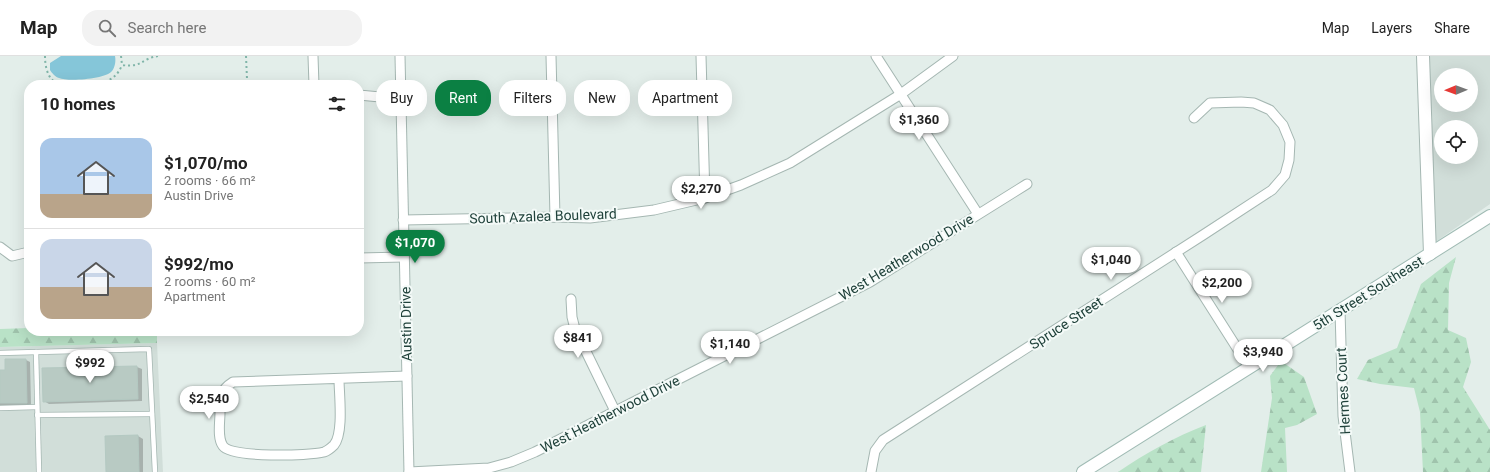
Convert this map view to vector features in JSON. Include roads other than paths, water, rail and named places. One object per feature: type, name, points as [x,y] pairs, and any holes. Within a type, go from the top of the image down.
[{"type":"main road","points":[[1423,56],[1430,254]]},
{"type":"main road","name":"5th Street Southeast","points":[[1083,472],[1490,216]]},
{"type":"street","points":[[313,56],[314,80]]},
{"type":"street","name":"Austin Drive","points":[[400,56],[401,80]]},
{"type":"street","points":[[551,56],[555,216]]},
{"type":"street","points":[[701,56],[705,198]]},
{"type":"street","points":[[876,56],[978,214]]},
{"type":"street","name":"South Azalea Boulevard","points":[[404,220],[555,216],[590,218],[654,210],[705,198],[742,185],[790,163],[901,94],[953,56]]},
{"type":"street","points":[[364,95],[376,97]]},
{"type":"street","name":"Spruce Street","points":[[871,472],[875,451],[883,440],[1272,190],[1286,174],[1289,160],[1290,142],[1283,125],[1270,110],[1247,102],[1210,103],[1194,118]]},
{"type":"street","name":"Austin Drive","points":[[401,116],[409,472]]},
{"type":"street","name":"West Heatherwood Drive","points":[[409,472],[478,469],[502,465],[535,452],[870,282],[1027,184]]},
{"type":"street","points":[[0,247],[12,256],[24,253]]},
{"type":"street","points":[[1176,252],[1249,367]]},
{"type":"street","points":[[364,258],[404,257]]},
{"type":"street","points":[[571,299],[572,317],[575,329],[615,411]]},
{"type":"street","name":"Hermes Court","points":[[1340,310],[1343,416],[1350,472]]},
{"type":"street","points":[[339,379],[340,430],[335,444],[325,452],[258,455],[232,452],[223,446],[220,438],[220,397],[225,387],[233,382],[407,376]]},
{"type":"lane","points":[[0,353],[149,349],[155,472]]},
{"type":"lane","points":[[36,352],[39,472]]},
{"type":"lane","points":[[0,408],[37,407]]},
{"type":"lane","points":[[38,415],[152,414]]},
{"type":"water","points":[[61,56],[115,56],[114,68],[108,74],[95,78],[70,80],[59,78],[56,77],[50,70],[50,63]]}]
